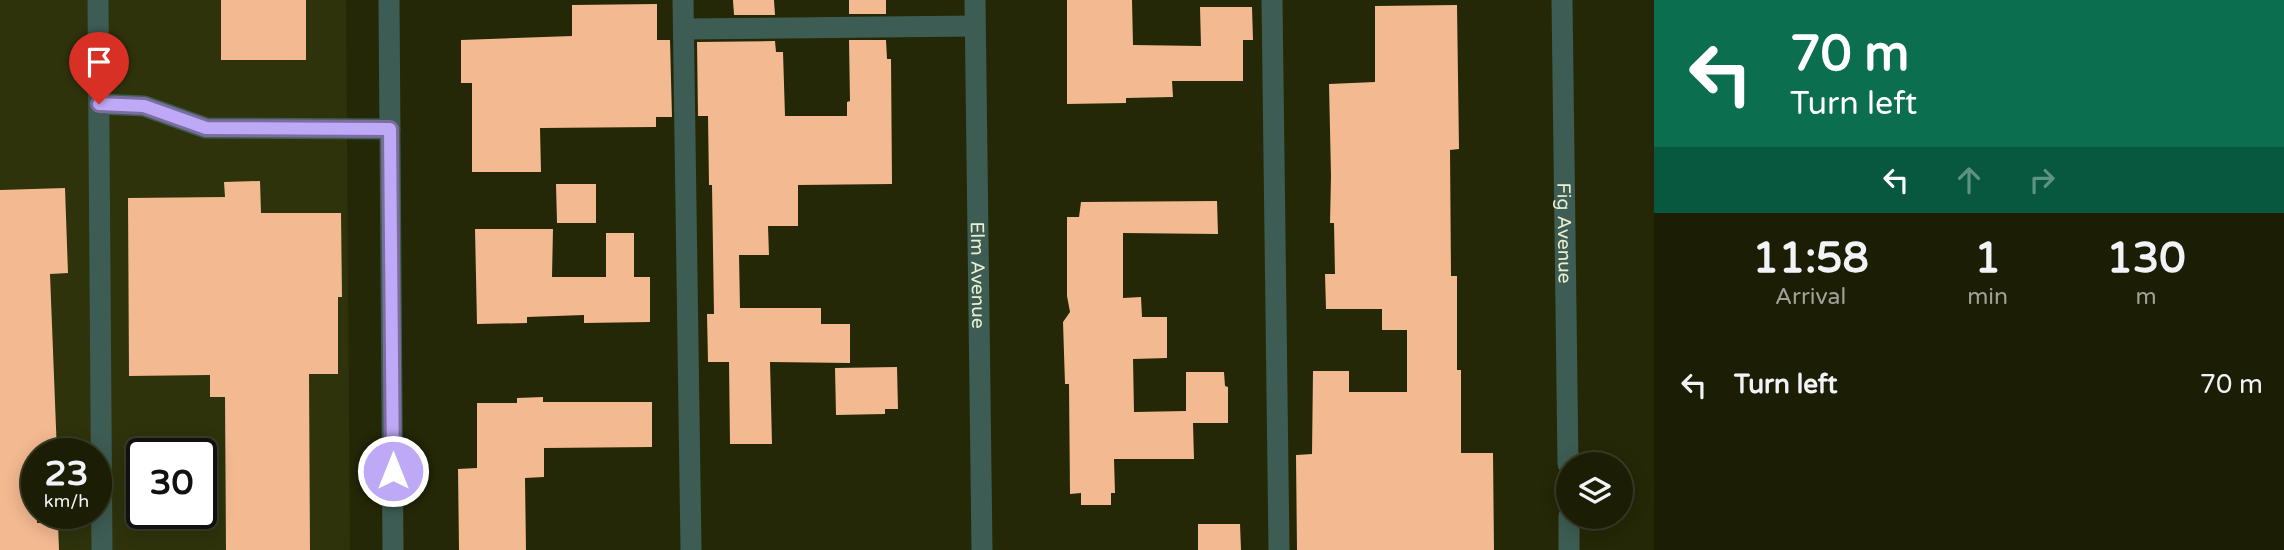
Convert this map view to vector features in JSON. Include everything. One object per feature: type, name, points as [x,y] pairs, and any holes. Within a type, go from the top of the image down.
[{"type":"street","points":[[98,0],[102,550]]},
{"type":"street","points":[[389,0],[393,550]]},
{"type":"street","points":[[683,0],[691,550]]},
{"type":"street","name":"Elm Avenue","points":[[975,0],[982,550]]},
{"type":"street","points":[[1272,0],[1279,550]]},
{"type":"street","name":"Fig Avenue","points":[[1562,0],[1568,452]]},
{"type":"street","points":[[684,29],[975,26]]},
{"type":"street","points":[[99,104],[144,106],[206,128],[390,129]]},
{"type":"street","points":[[1569,529],[1569,550]]},
{"type":"shaded area","points":[[0,0],[346,0],[350,550],[0,550]]},
{"type":"building","points":[[221,0],[306,0],[306,60],[221,60]]},
{"type":"building","points":[[733,0],[774,0],[775,15],[734,15]]},
{"type":"building","points":[[849,0],[886,0],[886,14],[849,14]]},
{"type":"building","points":[[1067,0],[1132,0],[1133,45],[1201,46],[1200,7],[1252,7],[1253,40],[1243,40],[1243,81],[1172,81],[1173,97],[1126,98],[1126,103],[1067,104]]},
{"type":"building","points":[[657,4],[657,40],[670,40],[672,117],[656,117],[656,127],[540,128],[541,172],[472,172],[472,83],[461,83],[461,40],[572,36],[572,5]]},
{"type":"building","points":[[1457,5],[1459,149],[1450,150],[1451,276],[1457,276],[1457,370],[1461,370],[1461,453],[1493,453],[1494,550],[1297,550],[1296,455],[1312,454],[1313,371],[1349,371],[1349,392],[1407,392],[1407,330],[1382,330],[1382,309],[1326,309],[1325,274],[1335,274],[1334,223],[1330,223],[1329,84],[1375,82],[1375,6]]},
{"type":"building","points":[[849,40],[886,40],[887,59],[891,59],[892,184],[798,185],[798,226],[768,226],[769,255],[739,255],[740,308],[821,308],[821,324],[850,324],[850,363],[770,362],[772,444],[730,444],[729,362],[708,362],[707,314],[714,314],[712,185],[709,185],[708,116],[698,116],[697,42],[775,41],[776,52],[783,52],[785,116],[847,116],[847,102],[850,101]]},
{"type":"building","points":[[260,181],[261,213],[341,213],[342,297],[338,297],[338,374],[309,374],[310,550],[226,550],[225,397],[210,397],[210,375],[129,376],[128,198],[225,197],[224,182]]},
{"type":"building","points":[[556,184],[596,184],[596,223],[557,223]]},
{"type":"building","points":[[65,188],[68,273],[50,274],[56,438],[21,438],[21,529],[58,529],[59,550],[0,550],[0,190]]},
{"type":"building","points":[[1217,201],[1218,234],[1123,233],[1123,298],[1141,297],[1142,317],[1167,317],[1167,358],[1133,359],[1134,412],[1186,411],[1186,372],[1224,372],[1225,386],[1228,387],[1228,423],[1193,423],[1194,459],[1114,459],[1115,493],[1111,493],[1111,505],[1081,505],[1081,493],[1070,494],[1069,384],[1065,384],[1063,322],[1070,312],[1067,296],[1067,217],[1079,217],[1081,202]]},
{"type":"building","points":[[475,229],[553,229],[552,277],[606,277],[606,233],[634,233],[634,277],[650,277],[650,322],[584,323],[584,315],[527,317],[527,323],[477,324]]},
{"type":"building","points":[[897,367],[898,409],[885,409],[885,414],[836,415],[835,368]]},
{"type":"building","points":[[543,397],[543,402],[652,402],[652,447],[544,448],[544,477],[525,478],[526,550],[459,550],[458,469],[477,468],[477,403],[517,403],[517,398]]},
{"type":"building","points":[[1198,524],[1240,524],[1241,550],[1198,550]]},
{"type":"route","points":[[99,104],[144,106],[206,128],[390,129],[393,471]]}]
